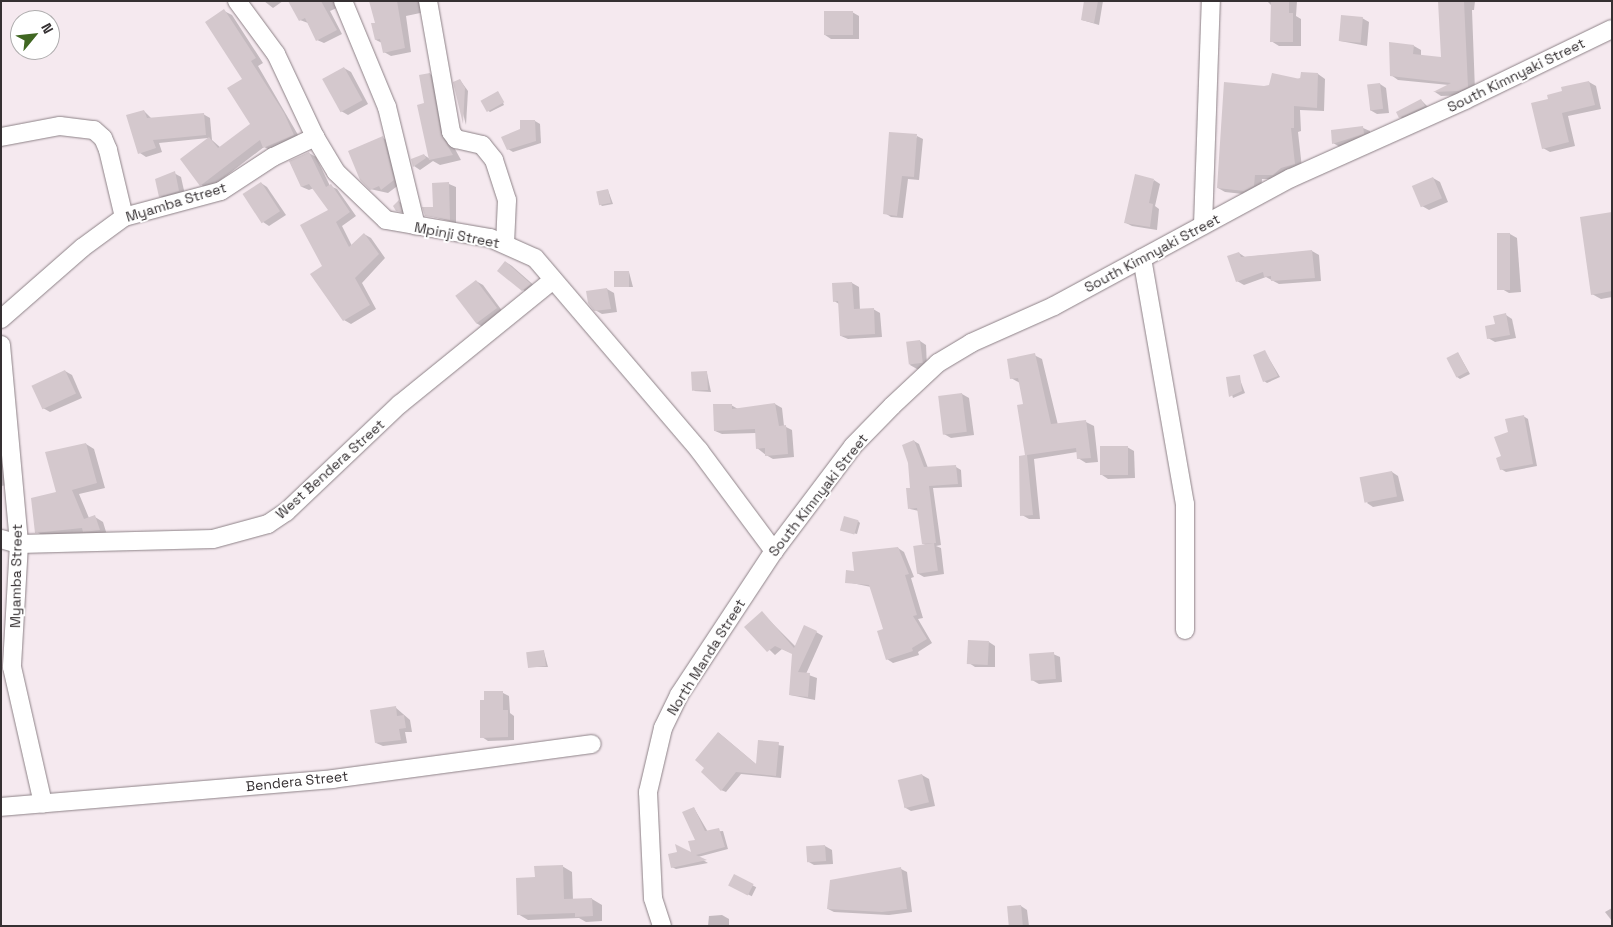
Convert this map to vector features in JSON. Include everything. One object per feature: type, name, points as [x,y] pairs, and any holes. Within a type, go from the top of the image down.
[{"type":"street","name":"Mpinji Street","points":[[237,1],[276,54],[315,138],[336,172],[375,212],[386,220],[490,238],[535,258],[699,450],[774,551]]},
{"type":"street","points":[[343,1],[387,107],[416,226]]},
{"type":"street","points":[[428,1],[451,132],[456,139],[482,145],[494,160],[507,200],[505,244]]},
{"type":"street","points":[[1203,225],[1211,1]]},
{"type":"street","name":"South Kimnyaki Street","points":[[763,568],[853,446],[938,363],[971,342],[1054,306],[1292,178],[1465,100],[1612,29]]},
{"type":"street","points":[[1,137],[60,126],[94,130],[103,138],[108,150],[124,216]]},
{"type":"street","name":"Myamba Street","points":[[1,319],[82,248],[124,216],[221,191],[273,157],[315,138]]},
{"type":"street","points":[[1142,258],[1185,504],[1185,630]]},
{"type":"street","name":"West Bendera Street","points":[[1,539],[19,544],[213,539],[268,524],[286,512],[400,404],[553,280]]},
{"type":"street","name":"Myamba Street","points":[[1,345],[19,544],[12,667],[43,804]]},
{"type":"street","name":"North Manda Street","points":[[662,926],[653,898],[648,792],[663,728],[679,695],[763,568]]},
{"type":"street","name":"Bendera Street","points":[[1,807],[333,779],[592,744]]},
{"type":"building","points":[[288,1],[321,1],[337,30],[316,41],[305,18],[299,21]]},
{"type":"building","points":[[369,1],[397,1],[405,48],[383,53],[380,39],[375,40],[371,23],[375,23]]},
{"type":"building","points":[[1084,1],[1098,1],[1094,23],[1081,20]]},
{"type":"building","points":[[1271,1],[1289,1],[1289,13],[1293,13],[1293,42],[1270,42]]},
{"type":"building","points":[[1438,1],[1464,1],[1468,87],[1459,91],[1433,92],[1451,83],[1390,76],[1389,42],[1414,45],[1413,54],[1441,57]]},
{"type":"building","points":[[224,9],[256,58],[251,61],[284,113],[294,135],[263,148],[260,140],[200,186],[180,159],[209,137],[218,148],[250,124],[227,88],[242,79],[205,22]]},
{"type":"building","points":[[824,11],[853,11],[853,35],[824,35]]},
{"type":"building","points":[[1341,15],[1363,17],[1361,43],[1339,41]]},
{"type":"building","points":[[344,67],[362,100],[341,112],[322,79]]},
{"type":"building","points":[[1301,72],[1318,73],[1317,108],[1294,106],[1294,128],[1291,128],[1295,164],[1281,168],[1273,175],[1255,175],[1254,186],[1244,191],[1217,188],[1224,82],[1264,86],[1269,85],[1272,73],[1300,79]]},
{"type":"building","points":[[430,73],[441,134],[453,155],[429,160],[417,105],[424,103],[419,75]]},
{"type":"building","points":[[460,79],[465,88],[463,124],[453,82]]},
{"type":"building","points":[[1589,81],[1595,105],[1562,113],[1569,142],[1542,149],[1531,103],[1548,99],[1547,95],[1562,91],[1561,87]]},
{"type":"building","points":[[1380,83],[1383,109],[1370,110],[1367,85]]},
{"type":"building","points":[[498,91],[504,102],[487,112],[481,101]]},
{"type":"building","points":[[1421,99],[1425,106],[1399,118],[1396,112]]},
{"type":"building","points":[[144,110],[147,118],[204,113],[206,135],[153,140],[156,148],[138,154],[126,115]]},
{"type":"building","points":[[520,120],[535,120],[536,141],[507,150],[501,137],[520,129]]},
{"type":"building","points":[[1363,126],[1364,134],[1332,144],[1331,130]]},
{"type":"building","points":[[889,132],[917,134],[914,177],[902,176],[897,216],[883,214]]},
{"type":"building","points":[[383,136],[394,180],[381,190],[379,186],[370,190],[360,180],[348,151]]},
{"type":"building","points":[[309,152],[326,187],[331,184],[350,212],[336,222],[349,247],[364,233],[379,254],[355,278],[370,305],[343,321],[310,274],[322,266],[300,225],[328,210],[309,184],[301,187],[289,161]]},
{"type":"building","points":[[424,154],[426,158],[413,167],[411,159]]},
{"type":"building","points":[[175,171],[179,191],[159,197],[155,179]]},
{"type":"building","points":[[1135,174],[1154,179],[1149,203],[1153,204],[1150,227],[1124,223]]},
{"type":"building","points":[[1433,177],[1442,198],[1421,207],[1412,186]]},
{"type":"building","points":[[261,182],[280,211],[262,223],[243,194]]},
{"type":"building","points":[[449,182],[450,220],[425,216],[422,207],[433,207],[432,183]]},
{"type":"building","points":[[608,189],[611,203],[599,205],[596,191]]},
{"type":"building","points":[[399,200],[402,212],[396,211],[393,206]]},
{"type":"building","points":[[1612,212],[1612,291],[1591,295],[1580,217]]},
{"type":"building","points":[[1497,233],[1510,233],[1510,290],[1497,290]]},
{"type":"building","points":[[1312,250],[1315,278],[1271,281],[1271,276],[1264,277],[1263,272],[1236,282],[1227,256],[1239,252],[1241,257]]},
{"type":"building","points":[[505,261],[531,284],[522,291],[497,271]]},
{"type":"building","points":[[614,271],[629,271],[629,287],[614,287]]},
{"type":"building","points":[[476,280],[497,308],[476,324],[455,296]]},
{"type":"building","points":[[852,282],[854,309],[874,308],[875,334],[840,336],[838,301],[833,302],[832,283]]},
{"type":"building","points":[[607,288],[611,309],[594,311],[588,303],[586,291]]},
{"type":"building","points":[[1506,313],[1510,335],[1487,339],[1485,326],[1495,324],[1493,316]]},
{"type":"building","points":[[920,340],[923,363],[909,365],[906,342]]},
{"type":"building","points":[[1265,350],[1278,376],[1263,382],[1253,355]]},
{"type":"building","points":[[1458,352],[1468,372],[1456,378],[1446,358]]},
{"type":"building","points":[[1035,353],[1051,424],[1086,420],[1091,458],[1077,459],[1076,448],[1027,455],[1033,515],[1020,516],[1019,456],[1025,455],[1017,405],[1023,404],[1018,378],[1010,379],[1007,359]]},
{"type":"building","points":[[65,370],[76,394],[42,409],[31,386]]},
{"type":"building","points":[[707,371],[708,390],[692,391],[691,372]]},
{"type":"building","points":[[1240,375],[1242,391],[1229,397],[1226,377]]},
{"type":"building","points":[[962,393],[967,432],[943,435],[938,396]]},
{"type":"building","points":[[775,403],[779,426],[786,425],[788,454],[765,456],[765,448],[756,449],[755,429],[714,431],[713,404],[732,404],[732,409]]},
{"type":"building","points":[[1524,415],[1533,464],[1500,470],[1496,458],[1501,456],[1494,437],[1508,432],[1505,419]]},
{"type":"building","points":[[914,440],[924,467],[956,465],[958,484],[929,486],[936,543],[922,544],[917,508],[908,509],[906,488],[910,488],[908,463],[902,445]]},
{"type":"building","points":[[86,443],[97,483],[72,490],[84,519],[95,515],[100,530],[83,532],[82,528],[35,533],[31,498],[56,492],[45,452]]},
{"type":"building","points":[[1100,446],[1128,446],[1128,475],[1100,475]]},
{"type":"building","points":[[1392,471],[1397,497],[1365,503],[1360,477]]},
{"type":"building","points":[[844,516],[858,520],[854,535],[840,530]]},
{"type":"building","points":[[934,543],[938,571],[917,574],[913,546]]},
{"type":"building","points":[[898,547],[909,574],[905,575],[917,615],[913,616],[927,639],[912,648],[913,651],[886,660],[877,631],[883,629],[869,585],[845,583],[846,570],[854,571],[852,552]]},
{"type":"building","points":[[762,611],[794,648],[804,625],[817,631],[798,672],[810,673],[808,697],[789,695],[792,654],[775,646],[767,652],[744,627]]},
{"type":"building","points":[[968,640],[989,641],[988,665],[967,664]]},
{"type":"building","points":[[544,650],[546,666],[528,668],[526,652]]},
{"type":"building","points":[[1054,652],[1056,679],[1031,681],[1029,654]]},
{"type":"building","points":[[484,691],[503,691],[503,710],[508,710],[508,737],[480,738],[480,700],[484,700]]},
{"type":"building","points":[[396,706],[397,716],[404,715],[406,728],[399,729],[401,740],[375,743],[370,710]]},
{"type":"building","points":[[718,732],[756,764],[758,740],[779,742],[776,776],[736,772],[721,791],[701,772],[704,768],[695,760]]},
{"type":"building","points":[[922,774],[929,802],[905,808],[898,780]]},
{"type":"building","points":[[694,807],[705,831],[719,828],[725,847],[696,855],[707,860],[671,868],[668,854],[677,852],[675,844],[691,852],[688,841],[695,840],[682,812]]},
{"type":"building","points":[[825,845],[826,861],[807,862],[806,846]]},
{"type":"building","points":[[563,865],[564,899],[592,898],[593,916],[575,917],[575,913],[517,915],[516,878],[535,877],[534,866]]},
{"type":"building","points":[[901,867],[907,909],[882,912],[827,909],[830,880]]},
{"type":"building","points":[[734,874],[754,884],[748,896],[728,886]]},
{"type":"building","points":[[1021,905],[1023,926],[1009,926],[1007,906]]}]
